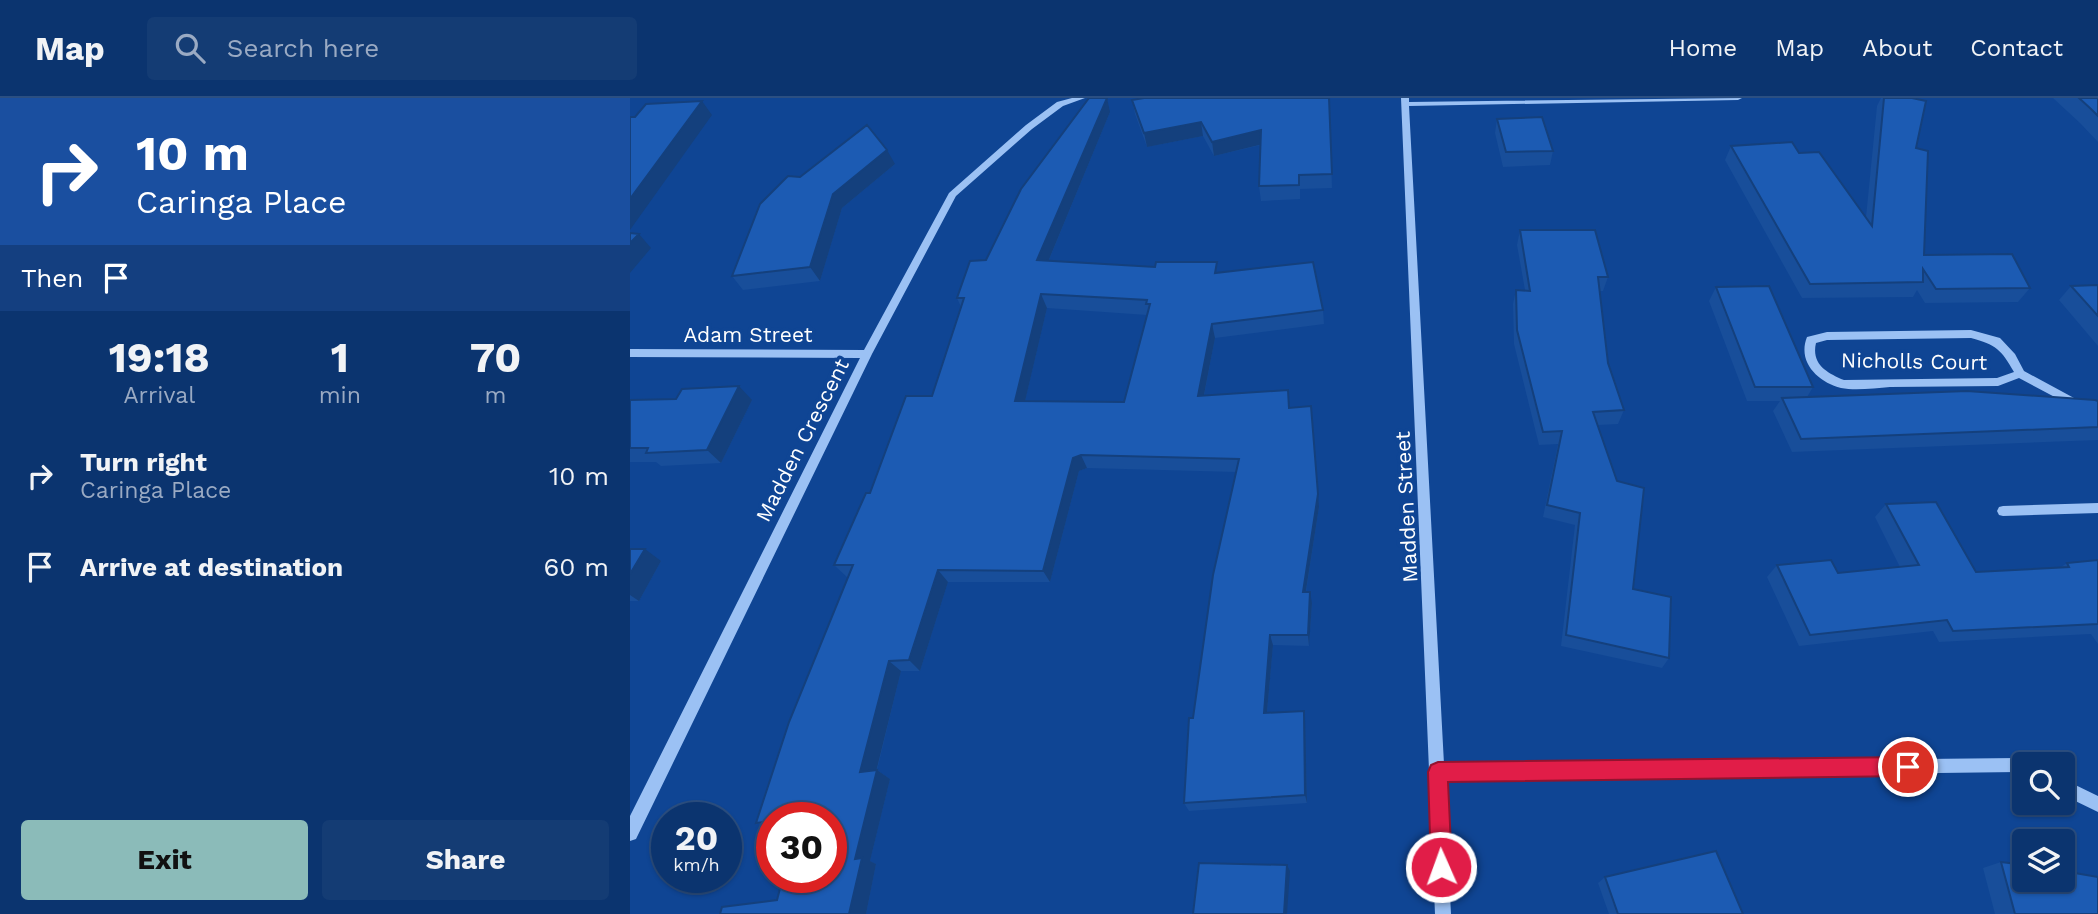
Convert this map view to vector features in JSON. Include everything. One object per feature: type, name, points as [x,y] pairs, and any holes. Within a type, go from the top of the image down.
[{"type":"street","name":"Madden Crescent","points":[[630,833],[867,354],[952,195],[1056,101],[1081,98]]},
{"type":"street","points":[[1405,101],[1738,99]]},
{"type":"street","name":"Madden Street","points":[[1405,101],[1443,914]]},
{"type":"street","name":"Adam Street","points":[[630,353],[867,354]]},
{"type":"street","name":"Nicholls Court","points":[[2020,374],[2098,416]]},
{"type":"street","points":[[2003,511],[2098,508]]},
{"type":"street","points":[[1438,772],[2012,765]]},
{"type":"street","points":[[2075,793],[2098,804]]},
{"type":"lane","name":"Nicholls Court","points":[[1970,334],[1996,341],[2011,357],[2020,374],[1998,382],[1843,384],[1825,377],[1811,364],[1807,351],[1811,341],[1827,336],[1970,334]]},
{"type":"building","points":[[1089,98],[1107,98],[1037,260],[1155,267],[1156,262],[1217,262],[1215,273],[1313,262],[1323,310],[1212,324],[1198,396],[1288,390],[1289,408],[1311,406],[1318,494],[1303,592],[1310,592],[1308,635],[1270,635],[1264,713],[1304,711],[1305,795],[1184,803],[1189,718],[1193,718],[1213,575],[1239,459],[1081,455],[1073,458],[1043,571],[938,570],[909,660],[889,661],[860,772],[877,770],[855,859],[862,858],[849,914],[720,914],[722,907],[777,900],[779,893],[847,893],[847,802],[763,802],[789,722],[853,565],[834,565],[866,493],[870,493],[906,396],[932,396],[964,298],[957,298],[970,261],[986,260],[1021,189]],"holes":[[[1041,294],[1147,300],[1146,304],[1150,304],[1124,402],[1015,401]]]},
{"type":"building","points":[[1329,98],[1332,174],[1299,175],[1299,185],[1259,186],[1261,130],[1212,142],[1201,122],[1144,133],[1132,100]]},
{"type":"building","points":[[1884,98],[1926,101],[1916,148],[1928,151],[1924,255],[2012,254],[2030,288],[1936,289],[1923,269],[1923,282],[1810,284],[1731,146],[1792,142],[1799,153],[1819,152],[1872,226]]},
{"type":"building","points":[[2079,98],[2098,98],[2098,116],[2091,109]]},
{"type":"building","points":[[702,101],[630,199],[630,117],[635,117],[646,104]]},
{"type":"building","points":[[1542,117],[1553,151],[1506,152],[1497,119]]},
{"type":"building","points":[[867,125],[887,150],[833,194],[810,267],[732,276],[760,204],[788,176],[800,177]]},
{"type":"building","points":[[1520,230],[1595,230],[1608,277],[1598,277],[1608,363],[1624,410],[1593,412],[1617,481],[1644,488],[1633,589],[1671,597],[1669,658],[1566,635],[1580,513],[1547,505],[1562,431],[1543,432],[1517,330],[1516,290],[1530,291]]},
{"type":"building","points":[[630,233],[639,234],[630,243]]},
{"type":"building","points":[[2098,285],[2098,316],[2071,286]]},
{"type":"building","points":[[1769,286],[1813,387],[1755,387],[1716,287]]},
{"type":"building","points":[[739,386],[707,450],[646,453],[648,448],[630,448],[630,400],[676,399],[682,389]]},
{"type":"building","points":[[1967,391],[2095,400],[2098,401],[2098,427],[1801,439],[1782,398]]},
{"type":"building","points":[[1936,502],[1976,572],[2069,567],[2067,563],[2098,560],[2098,624],[1953,631],[1947,620],[1810,635],[1777,565],[1831,560],[1838,573],[1919,565],[1886,504]]},
{"type":"building","points":[[630,549],[645,549],[630,574]]},
{"type":"building","points":[[1716,851],[1743,914],[1618,914],[1605,877]]},
{"type":"building","points":[[2001,862],[2012,863],[2012,892],[2075,892],[2075,873],[2098,877],[2098,914],[2015,914]]},
{"type":"building","points":[[1199,863],[1287,865],[1284,914],[1193,914]]},
{"type":"route","points":[[1441,867],[1438,772],[1908,767]]}]
